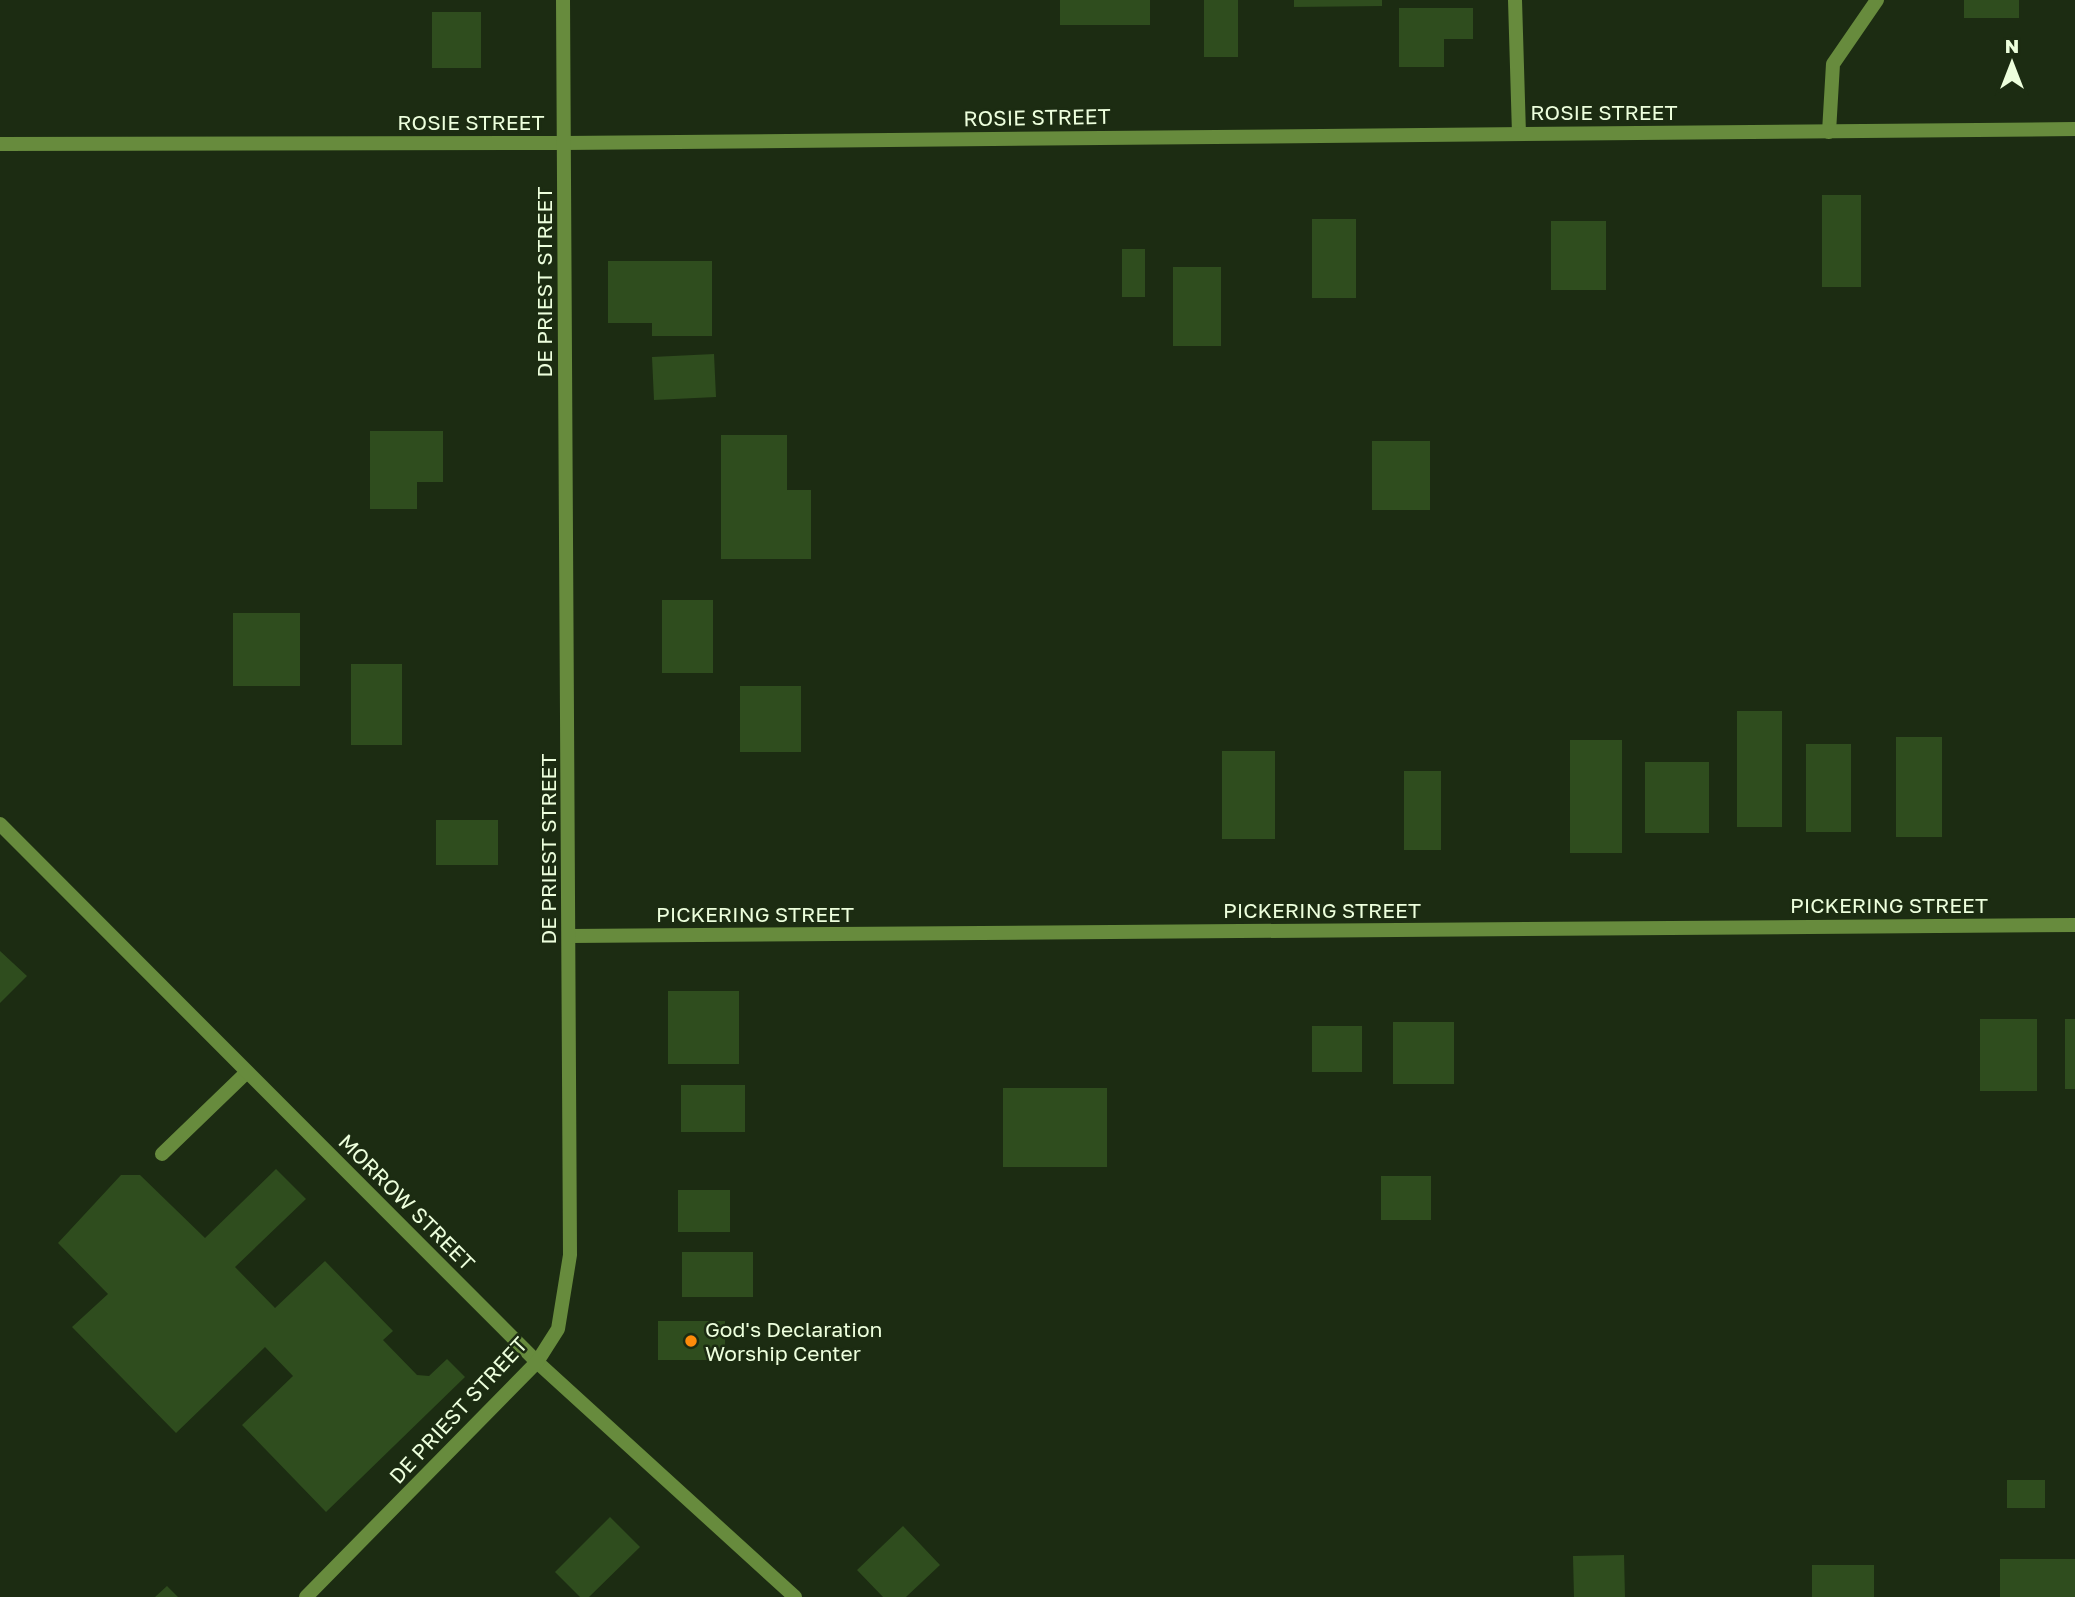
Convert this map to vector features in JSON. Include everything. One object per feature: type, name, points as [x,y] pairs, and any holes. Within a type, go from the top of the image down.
[{"type":"street","name":"DE PRIEST STREET","points":[[306,1597],[537,1362],[558,1329],[570,1255],[563,0]]},
{"type":"street","points":[[1515,0],[1519,134]]},
{"type":"street","points":[[1829,132],[1833,64],[1877,0]]},
{"type":"street","name":"ROSIE STREET","points":[[0,144],[564,143],[2075,129]]},
{"type":"street","name":"MORROW STREET","points":[[0,824],[537,1362],[795,1597]]},
{"type":"street","name":"PICKERING STREET","points":[[570,936],[2075,925]]},
{"type":"street","points":[[162,1154],[247,1072]]},
{"type":"building","points":[[1060,0],[1150,0],[1150,25],[1060,25]]},
{"type":"building","points":[[1204,0],[1238,0],[1238,57],[1204,57]]},
{"type":"building","points":[[1294,0],[1382,0],[1382,6],[1294,7]]},
{"type":"building","points":[[1964,0],[2019,0],[2019,18],[1964,18]]},
{"type":"building","points":[[1399,8],[1473,8],[1473,39],[1444,39],[1444,67],[1399,67]]},
{"type":"building","points":[[432,12],[481,12],[481,68],[432,68]]},
{"type":"building","points":[[1822,195],[1861,195],[1861,287],[1822,287]]},
{"type":"building","points":[[1312,219],[1356,219],[1356,298],[1312,298]]},
{"type":"building","points":[[1551,221],[1606,221],[1606,290],[1551,290]]},
{"type":"building","points":[[1122,249],[1145,249],[1145,297],[1122,297]]},
{"type":"building","points":[[608,261],[712,261],[712,336],[652,336],[652,323],[608,323]]},
{"type":"building","points":[[1173,267],[1221,267],[1221,346],[1173,346]]},
{"type":"building","points":[[714,354],[716,397],[654,400],[652,357]]},
{"type":"building","points":[[370,431],[443,431],[443,482],[417,482],[417,509],[370,509]]},
{"type":"building","points":[[721,435],[787,435],[787,490],[811,490],[811,559],[721,559]]},
{"type":"building","points":[[1372,441],[1430,441],[1430,510],[1372,510]]},
{"type":"building","points":[[662,600],[713,600],[713,673],[662,673]]},
{"type":"building","points":[[233,613],[300,613],[300,686],[233,686]]},
{"type":"building","points":[[351,664],[402,664],[402,745],[351,745]]},
{"type":"building","points":[[740,686],[801,686],[801,752],[740,752]]},
{"type":"building","points":[[1737,711],[1782,711],[1782,827],[1737,827]]},
{"type":"building","points":[[1896,737],[1942,737],[1942,837],[1896,837]]},
{"type":"building","points":[[1570,740],[1622,740],[1622,853],[1570,853]]},
{"type":"building","points":[[1806,744],[1851,744],[1851,832],[1806,832]]},
{"type":"building","points":[[1222,751],[1275,751],[1275,839],[1222,839]]},
{"type":"building","points":[[1645,762],[1709,762],[1709,833],[1645,833]]},
{"type":"building","points":[[1404,771],[1441,771],[1441,850],[1404,850]]},
{"type":"building","points":[[436,820],[498,820],[498,865],[436,865]]},
{"type":"building","points":[[0,951],[27,976],[0,1003]]},
{"type":"building","points":[[668,991],[739,991],[739,1064],[668,1064]]},
{"type":"building","points":[[1980,1019],[2037,1019],[2037,1091],[1980,1091]]},
{"type":"building","points":[[2065,1019],[2075,1019],[2075,1089],[2065,1089]]},
{"type":"building","points":[[1393,1022],[1454,1022],[1454,1084],[1393,1084]]},
{"type":"building","points":[[1312,1026],[1362,1026],[1362,1072],[1312,1072]]},
{"type":"building","points":[[681,1085],[745,1085],[745,1132],[681,1132]]},
{"type":"building","points":[[1003,1088],[1107,1088],[1107,1167],[1003,1167]]},
{"type":"building","points":[[276,1169],[306,1199],[235,1267],[275,1308],[325,1261],[393,1331],[383,1340],[417,1375],[429,1376],[447,1359],[465,1377],[326,1512],[242,1425],[293,1376],[265,1347],[176,1433],[72,1327],[108,1294],[58,1243],[121,1175],[140,1175],[205,1238]]},
{"type":"building","points":[[1381,1176],[1431,1176],[1431,1220],[1381,1220]]},
{"type":"building","points":[[678,1190],[730,1190],[730,1232],[678,1232]]},
{"type":"building","points":[[682,1252],[753,1252],[753,1297],[682,1297]]},
{"type":"building","name":"God's Declaration Worship Center","points":[[658,1321],[725,1321],[725,1360],[658,1360]]},
{"type":"building","points":[[2007,1480],[2045,1480],[2045,1508],[2007,1508]]},
{"type":"building","points":[[610,1517],[640,1547],[589,1597],[580,1597],[555,1572]]},
{"type":"building","points":[[903,1526],[940,1565],[906,1597],[883,1597],[857,1570]]},
{"type":"building","points":[[1624,1555],[1625,1597],[1574,1597],[1573,1556]]},
{"type":"building","points":[[2000,1559],[2075,1559],[2075,1597],[2000,1597]]},
{"type":"building","points":[[1812,1565],[1874,1565],[1874,1597],[1812,1597]]},
{"type":"building","points":[[167,1586],[178,1597],[155,1597]]},
{"type":"place","name":"God's Declaration Worship Center","points":[[691,1341]]}]
